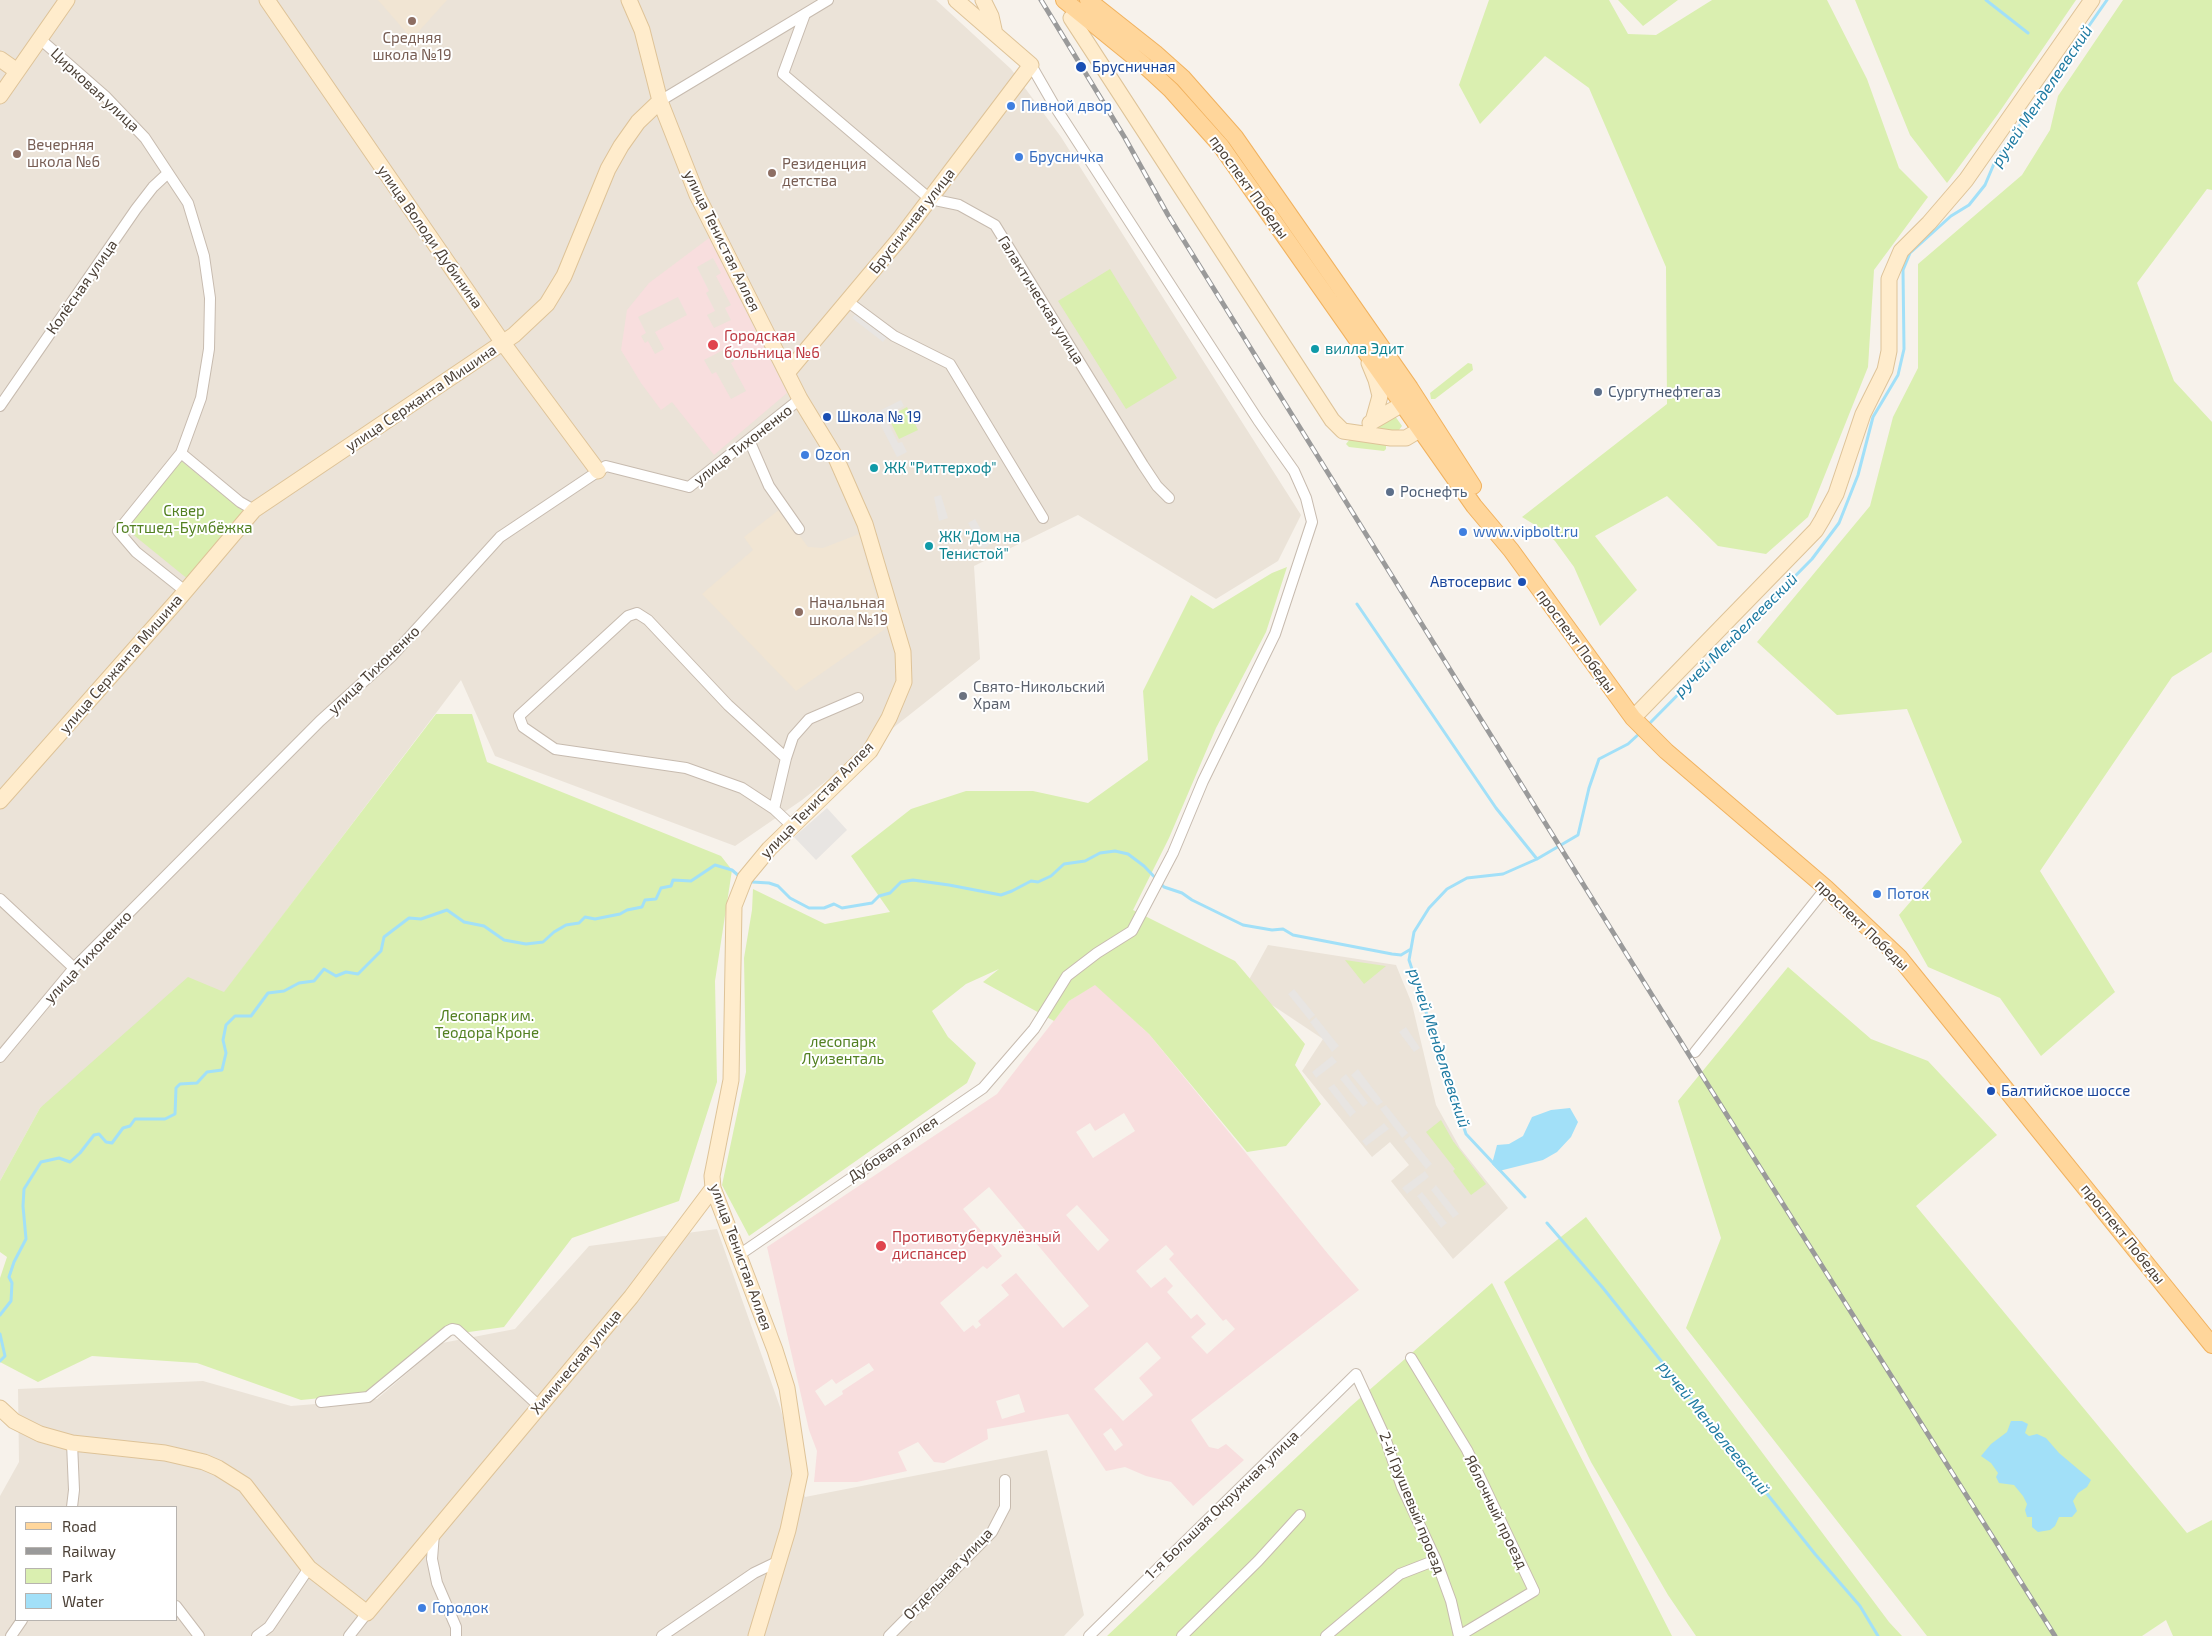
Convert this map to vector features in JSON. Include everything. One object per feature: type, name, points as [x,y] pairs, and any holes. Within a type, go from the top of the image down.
[{"type":"main road","name":"проспект Победы","points":[[1064,0],[1172,90],[1221,146],[1368,353],[1409,400],[1421,429],[1474,506],[1511,550],[1634,718],[1650,735],[1826,888],[1898,957],[2212,1345]]},
{"type":"main road","name":"проспект Победы","points":[[1088,0],[1130,32],[1183,78],[1235,137],[1409,400],[1503,531],[1511,550]]},
{"type":"street","points":[[0,96],[67,0]]},
{"type":"street","name":"улица Володи Дубинина","points":[[267,0],[503,343],[598,471]]},
{"type":"street","name":"улица Тенистая Аллея","points":[[629,0],[642,30],[660,101],[697,195],[800,399],[836,458],[866,524],[903,652],[904,682],[889,718],[870,751],[769,848],[745,878],[734,906],[731,1080],[712,1176],[713,1188],[787,1388],[800,1474],[779,1561],[756,1636]]},
{"type":"street","name":"улица Сержанта Мишина","points":[[0,801],[186,591],[254,510],[503,343],[547,304],[564,276],[608,169],[638,122],[660,101],[828,0]]},
{"type":"street","points":[[956,0],[1031,65]]},
{"type":"street","points":[[983,0],[991,16],[995,34]]},
{"type":"street","points":[[1634,718],[1819,525],[1836,494],[1862,414],[1885,370],[1889,351],[1889,279],[1901,251],[1929,223],[1966,180],[2092,0]]},
{"type":"street","name":"Галактическая улица","points":[[805,14],[783,74],[930,199],[959,205],[995,225],[1148,472],[1157,486],[1169,498]]},
{"type":"street","points":[[1071,18],[1332,420],[1343,431],[1391,438],[1406,438],[1421,429]]},
{"type":"street","name":"Цирковая улица","points":[[40,39],[105,96],[145,138],[188,203],[204,256],[210,298],[209,349],[201,398],[181,454],[118,531],[136,552],[186,591]]},
{"type":"street","points":[[0,59],[17,71]]},
{"type":"street","name":"Брусничная улица","points":[[787,372],[902,236],[1031,65]]},
{"type":"street","name":"Дубовая аллея","points":[[739,1255],[983,1088],[1034,1029],[1067,976],[1097,953],[1132,932],[1161,876],[1203,782],[1275,634],[1312,522],[1306,498],[1294,471],[1258,420],[1183,305],[1031,65]]},
{"type":"street","name":"Колёсная улица","points":[[0,406],[136,209],[153,187],[168,173]]},
{"type":"street","points":[[847,301],[894,336],[950,364],[1043,518]]},
{"type":"street","points":[[1368,353],[1370,367],[1380,396],[1373,421]]},
{"type":"street","name":"улица Тихоненко","points":[[0,1057],[74,968],[320,721],[392,656],[500,537],[606,466],[689,487],[800,399]]},
{"type":"street","points":[[1354,434],[1409,400]]},
{"type":"street","points":[[749,440],[769,486],[799,529]]},
{"type":"street","points":[[181,454],[240,502],[254,510]]},
{"type":"street","points":[[786,758],[728,704],[648,620],[637,613],[628,616],[519,716],[523,728],[555,749],[686,768],[742,788],[774,810],[792,826]]},
{"type":"street","points":[[774,810],[793,737],[809,719],[858,698]]},
{"type":"street","points":[[1696,1052],[1799,925],[1826,888]]},
{"type":"street","points":[[0,899],[74,968]]},
{"type":"street","name":"Химическая улица","points":[[367,1612],[631,1297],[713,1188]]},
{"type":"street","points":[[321,1402],[368,1397],[452,1329],[457,1330],[539,1406]]},
{"type":"street","name":"Яблочный проезд","points":[[1411,1358],[1466,1450],[1534,1591],[1459,1636]]},
{"type":"street","name":"2-й Грушевый проезд","points":[[1356,1374],[1384,1435],[1402,1487],[1436,1560],[1451,1601],[1459,1636]]},
{"type":"street","name":"1-я Большая Окружная улица","points":[[1089,1636],[1356,1374]]},
{"type":"street","points":[[0,1408],[14,1421],[40,1434],[72,1443],[164,1452],[204,1462],[218,1468],[245,1485],[309,1568],[367,1612],[349,1636]]},
{"type":"street","points":[[72,1443],[74,1490],[72,1506]]},
{"type":"street","name":"Отдельная улица","points":[[889,1636],[992,1532],[1005,1506],[1005,1480]]},
{"type":"street","points":[[1182,1636],[1258,1561],[1300,1515]]},
{"type":"street","points":[[434,1532],[432,1559],[438,1583],[456,1627],[456,1636]]},
{"type":"street","points":[[1326,1636],[1400,1574],[1436,1560]]},
{"type":"street","points":[[662,1636],[754,1573],[779,1561]]},
{"type":"street","points":[[257,1636],[269,1627],[309,1568]]},
{"type":"street","points":[[178,1609],[199,1636]]},
{"type":"street","points":[[11,1636],[21,1621]]},
{"type":"shaded area","points":[[0,0],[936,0],[1011,69],[1061,137],[1301,515],[1278,561],[1216,599],[1078,515],[974,566],[980,659],[802,800],[735,846],[495,756],[461,680],[224,993],[40,1108],[0,1181]]},
{"type":"shaded area","name":"Средняя школа №19","points":[[378,0],[447,0],[412,39]]},
{"type":"shaded area","name":"Городская больница №6","points":[[709,238],[787,393],[714,455],[672,402],[661,410],[641,383],[621,350],[627,310],[649,283]],"holes":[[[713,258],[721,273],[716,276],[731,305],[725,308],[731,320],[714,328],[707,315],[715,311],[706,293],[709,291],[697,267]],[[678,297],[687,315],[655,332],[664,349],[655,354],[648,341],[645,343],[641,336],[646,333],[638,317]],[[727,348],[734,361],[731,363],[746,391],[731,399],[716,372],[712,374],[704,360]]]},
{"type":"shaded area","points":[[856,313],[888,336],[883,342],[852,318]]},
{"type":"shaded area","points":[[901,400],[904,406],[885,416],[898,443],[902,442],[907,452],[897,457],[878,420],[884,416],[881,410]]},
{"type":"shaded area","points":[[941,495],[948,518],[939,521],[934,497]]},
{"type":"shaded area","name":"Начальная школа №19","points":[[780,509],[808,547],[823,548],[859,534],[885,629],[796,691],[702,594],[753,550],[744,537]]},
{"type":"shaded area","points":[[975,519],[990,545],[983,549],[968,523]]},
{"type":"shaded area","points":[[827,808],[847,830],[816,860],[794,837]]},
{"type":"shaded area","points":[[1268,945],[1396,965],[1412,1004],[1436,1105],[1460,1148],[1508,1208],[1453,1259],[1391,1181],[1409,1165],[1390,1142],[1372,1157],[1302,1071],[1323,1039],[1245,987]]},
{"type":"shaded area","name":"Противотуберкулёзный диспансер","points":[[1095,984],[1149,1034],[1359,1290],[1191,1420],[1209,1447],[1218,1449],[1226,1444],[1244,1460],[1193,1506],[1171,1482],[1146,1476],[1125,1467],[1106,1471],[1068,1414],[987,1429],[988,1439],[944,1463],[934,1462],[918,1442],[898,1452],[907,1471],[857,1482],[814,1482],[817,1451],[809,1430],[767,1247],[997,1094],[1069,1001]],"holes":[[[1124,1113],[1135,1131],[1093,1158],[1076,1132],[1090,1123],[1095,1131]],[[989,1187],[1089,1306],[1063,1328],[1016,1273],[1001,1285],[1009,1295],[978,1321],[981,1325],[976,1329],[973,1325],[964,1332],[940,1303],[983,1266],[987,1269],[1002,1256],[963,1209]],[[1077,1205],[1109,1240],[1098,1251],[1066,1215]],[[1166,1245],[1174,1254],[1169,1259],[1223,1321],[1226,1319],[1235,1329],[1207,1354],[1191,1337],[1206,1324],[1197,1314],[1191,1319],[1167,1292],[1173,1286],[1165,1277],[1151,1288],[1136,1271]],[[1147,1342],[1161,1358],[1139,1378],[1153,1395],[1123,1421],[1094,1389]],[[869,1363],[874,1370],[842,1391],[843,1394],[825,1406],[815,1391],[832,1379],[836,1384]],[[1019,1394],[1025,1412],[1002,1419],[996,1401]],[[1111,1428],[1123,1445],[1115,1451],[1103,1434]]]},
{"type":"shaded area","points":[[1294,989],[1315,1015],[1309,1020],[1288,994]]},
{"type":"shaded area","points":[[1316,1017],[1339,1046],[1332,1052],[1310,1022]]},
{"type":"shaded area","points":[[1406,1027],[1420,1048],[1414,1052],[1399,1032]]},
{"type":"shaded area","points":[[1332,1056],[1337,1062],[1316,1078],[1312,1072]]},
{"type":"shaded area","points":[[1358,1069],[1383,1102],[1377,1106],[1351,1075]]},
{"type":"shaded area","points":[[1346,1074],[1368,1103],[1363,1107],[1340,1079]]},
{"type":"shaded area","points":[[1334,1084],[1356,1112],[1350,1117],[1328,1088]]},
{"type":"shaded area","points":[[1386,1105],[1408,1133],[1402,1138],[1380,1109]]},
{"type":"shaded area","points":[[1384,1123],[1389,1129],[1366,1146],[1362,1141]]},
{"type":"shaded area","points":[[1410,1136],[1432,1164],[1426,1169],[1404,1141]]},
{"type":"shaded area","points":[[1425,1171],[1429,1177],[1407,1194],[1402,1188]]},
{"type":"shaded area","points":[[1436,1185],[1459,1214],[1453,1218],[1431,1190]]},
{"type":"shaded area","points":[[1422,1192],[1447,1223],[1441,1228],[1417,1196]]},
{"type":"shaded area","points":[[717,1229],[780,1407],[805,1497],[1047,1450],[1084,1615],[1064,1636],[0,1636],[0,1496],[19,1462],[18,1389],[203,1381],[291,1406],[377,1399],[442,1343],[515,1329],[589,1246]]},
{"type":"green space","points":[[1489,0],[1609,0],[1628,34],[1656,35],[1712,0],[1827,0],[1867,79],[1899,168],[1928,197],[1874,270],[1868,367],[1808,517],[1766,554],[1718,546],[1667,496],[1595,536],[1637,590],[1600,626],[1574,567],[1555,541],[1543,530],[1522,517],[1667,404],[1666,267],[1589,88],[1545,56],[1480,124],[1459,85]]},
{"type":"green space","points":[[1618,0],[1678,0],[1643,26]]},
{"type":"green space","points":[[1855,0],[2076,0],[1998,114],[1947,183],[1910,135]]},
{"type":"green space","points":[[2123,0],[2212,0],[2212,190],[2207,189],[2137,283],[2174,381],[2212,422],[2212,652],[2172,677],[2040,871],[2115,992],[2041,1056],[2000,998],[1928,967],[1899,915],[1962,842],[1907,709],[1837,715],[1757,642],[1870,506],[1893,417],[1918,368],[1918,264],[2022,175],[2050,130],[2058,96]]},
{"type":"green space","points":[[1110,269],[1177,378],[1126,409],[1058,301]]},
{"type":"green space","points":[[1468,363],[1472,364],[1473,370],[1435,399],[1431,399],[1430,393]]},
{"type":"green space","points":[[907,407],[918,430],[899,439],[888,417]]},
{"type":"green space","points":[[1395,416],[1402,426],[1399,430],[1393,432],[1370,430]]},
{"type":"green space","points":[[1350,439],[1386,445],[1386,449],[1384,451],[1349,447],[1346,444]]},
{"type":"green space","name":"Сквер Готтшед-Бумбёжка","points":[[180,460],[244,512],[189,580],[125,528]]},
{"type":"green space","name":"лесопарк Луизенталь","points":[[1287,567],[1266,632],[1216,728],[1169,838],[1133,910],[1235,961],[1305,1044],[1295,1065],[1321,1104],[1286,1146],[1247,1152],[1149,1034],[1095,985],[1069,1001],[1054,1021],[983,982],[999,969],[966,984],[932,1011],[948,1037],[976,1063],[967,1083],[749,1236],[722,1185],[746,1072],[744,958],[752,910],[753,889],[825,924],[890,912],[851,856],[911,809],[966,791],[1033,791],[1088,803],[1148,760],[1143,691],[1191,595],[1213,609],[1272,573]]},
{"type":"green space","name":"Лесопарк им. Теодора Кроне","points":[[436,714],[472,714],[487,762],[721,856],[732,870],[715,981],[717,1082],[679,1201],[572,1238],[504,1327],[434,1337],[371,1393],[301,1400],[197,1363],[92,1356],[38,1382],[0,1362],[0,1278],[7,1257],[0,1252],[0,1181],[40,1108],[188,977],[224,992]]},
{"type":"green space","points":[[1345,960],[1386,966],[1364,984]]},
{"type":"green space","points":[[1788,967],[1871,1039],[1928,1061],[1997,1135],[1916,1206],[2187,1533],[2212,1520],[2212,1636],[2173,1636],[2166,1620],[2142,1636],[1927,1636],[1686,1328],[1721,1238],[1678,1101]]},
{"type":"green space","points":[[1441,1120],[1453,1141],[1486,1184],[1471,1195],[1453,1171],[1455,1169],[1426,1132]]},
{"type":"green space","points":[[1586,1217],[1889,1622],[1902,1636],[1696,1636],[1668,1595],[1591,1462],[1504,1282]]},
{"type":"green space","points":[[1492,1283],[1672,1636],[1107,1636],[1351,1406]]},
{"type":"water","points":[[1570,1108],[1578,1122],[1571,1137],[1557,1152],[1543,1160],[1499,1171],[1492,1164],[1497,1145],[1509,1144],[1523,1136],[1532,1117],[1551,1110]]},
{"type":"water","points":[[2011,1421],[2022,1421],[2028,1424],[2025,1433],[2029,1436],[2037,1434],[2046,1438],[2059,1453],[2091,1480],[2087,1487],[2078,1493],[2073,1501],[2077,1511],[2072,1517],[2059,1517],[2055,1526],[2050,1530],[2038,1532],[2032,1527],[2032,1517],[2027,1517],[2025,1510],[2027,1504],[2023,1496],[2014,1485],[1999,1483],[1996,1477],[1998,1473],[1991,1463],[1981,1456],[1991,1444],[2007,1432]]},
{"type":"waterway","points":[[1986,0],[2028,33]]},
{"type":"waterway","name":"ручей Менделеевский","points":[[1648,725],[1812,559],[1839,523],[1858,475],[1873,417],[1898,375],[1904,349],[1903,270],[1910,253],[1951,216],[1969,205],[1985,185],[1996,159],[2107,0]]},
{"type":"waterway","points":[[1357,604],[1496,808],[1537,859]]},
{"type":"waterway","name":"ручей Менделеевский","points":[[1525,1197],[1466,1134],[1409,960],[1414,932],[1429,908],[1447,889],[1467,878],[1503,874],[1537,859],[1578,835],[1589,788],[1599,759],[1628,744],[1640,733]]},
{"type":"waterway","points":[[752,882],[769,883],[778,886],[790,898],[809,908],[824,908],[834,904],[842,908],[872,903],[879,896],[890,893],[901,882],[913,880],[1001,895],[1031,881],[1038,882],[1051,876],[1064,864],[1085,861],[1100,853],[1115,851],[1128,854],[1144,866],[1164,887],[1182,893],[1192,900],[1243,925],[1272,930],[1283,929],[1293,935],[1392,954],[1401,955],[1411,949]]},
{"type":"waterway","points":[[0,1315],[11,1301],[12,1283],[9,1277],[14,1262],[26,1239],[23,1206],[24,1189],[41,1162],[59,1158],[70,1162],[94,1135],[99,1134],[106,1142],[112,1143],[123,1128],[130,1126],[135,1119],[165,1119],[175,1114],[176,1088],[180,1084],[197,1083],[207,1072],[222,1070],[226,1053],[223,1040],[226,1025],[235,1016],[251,1016],[268,993],[284,991],[299,983],[314,981],[324,969],[336,976],[346,972],[358,974],[381,951],[384,937],[409,918],[421,919],[447,910],[464,922],[484,926],[504,940],[526,944],[543,942],[554,932],[566,925],[579,923],[585,917],[595,919],[642,907],[645,900],[656,899],[661,888],[671,886],[673,880],[691,881],[715,865],[732,870],[740,877]]},
{"type":"waterway","name":"ручей Менделеевский","points":[[1547,1223],[1603,1288],[1815,1554],[1860,1606],[1878,1636]]},
{"type":"waterway","points":[[0,1334],[5,1356],[0,1361]]},
{"type":"railway","points":[[1041,0],[1125,138],[1168,215],[1691,1058],[2055,1636]]},
{"type":"place","name":"Средняя школа №19","points":[[412,21]]},
{"type":"place","name":"Брусничная","points":[[1081,67]]},
{"type":"place","name":"Пивной двор","points":[[1011,106]]},
{"type":"place","name":"Вечерняя школа №6","points":[[17,154]]},
{"type":"place","name":"Брусничка","points":[[1019,157]]},
{"type":"place","name":"Резиденция детства","points":[[772,173]]},
{"type":"place","name":"Городская больница №6","points":[[713,345]]},
{"type":"place","name":"вилла Эдит","points":[[1315,349]]},
{"type":"place","name":"Сургутнефтегаз","points":[[1598,392]]},
{"type":"place","name":"Школа № 19","points":[[827,417]]},
{"type":"place","name":"Ozon","points":[[805,455]]},
{"type":"place","name":"ЖК \"Риттерхоф\"","points":[[874,468]]},
{"type":"place","name":"Роснефть","points":[[1390,492]]},
{"type":"place","name":"www.vipbolt.ru","points":[[1463,532]]},
{"type":"place","name":"ЖК \"Дом на Тенистой\"","points":[[929,546]]},
{"type":"place","name":"Автосервис","points":[[1522,582]]},
{"type":"place","name":"Начальная школа №19","points":[[799,612]]},
{"type":"place","name":"Свято-Никольский Храм","points":[[963,696]]},
{"type":"place","name":"Поток","points":[[1877,894]]},
{"type":"place","name":"Балтийское шоссе","points":[[1991,1091]]},
{"type":"place","name":"Противотуберкулёзный диспансер","points":[[881,1246]]},
{"type":"place","name":"Городок","points":[[422,1608]]}]
